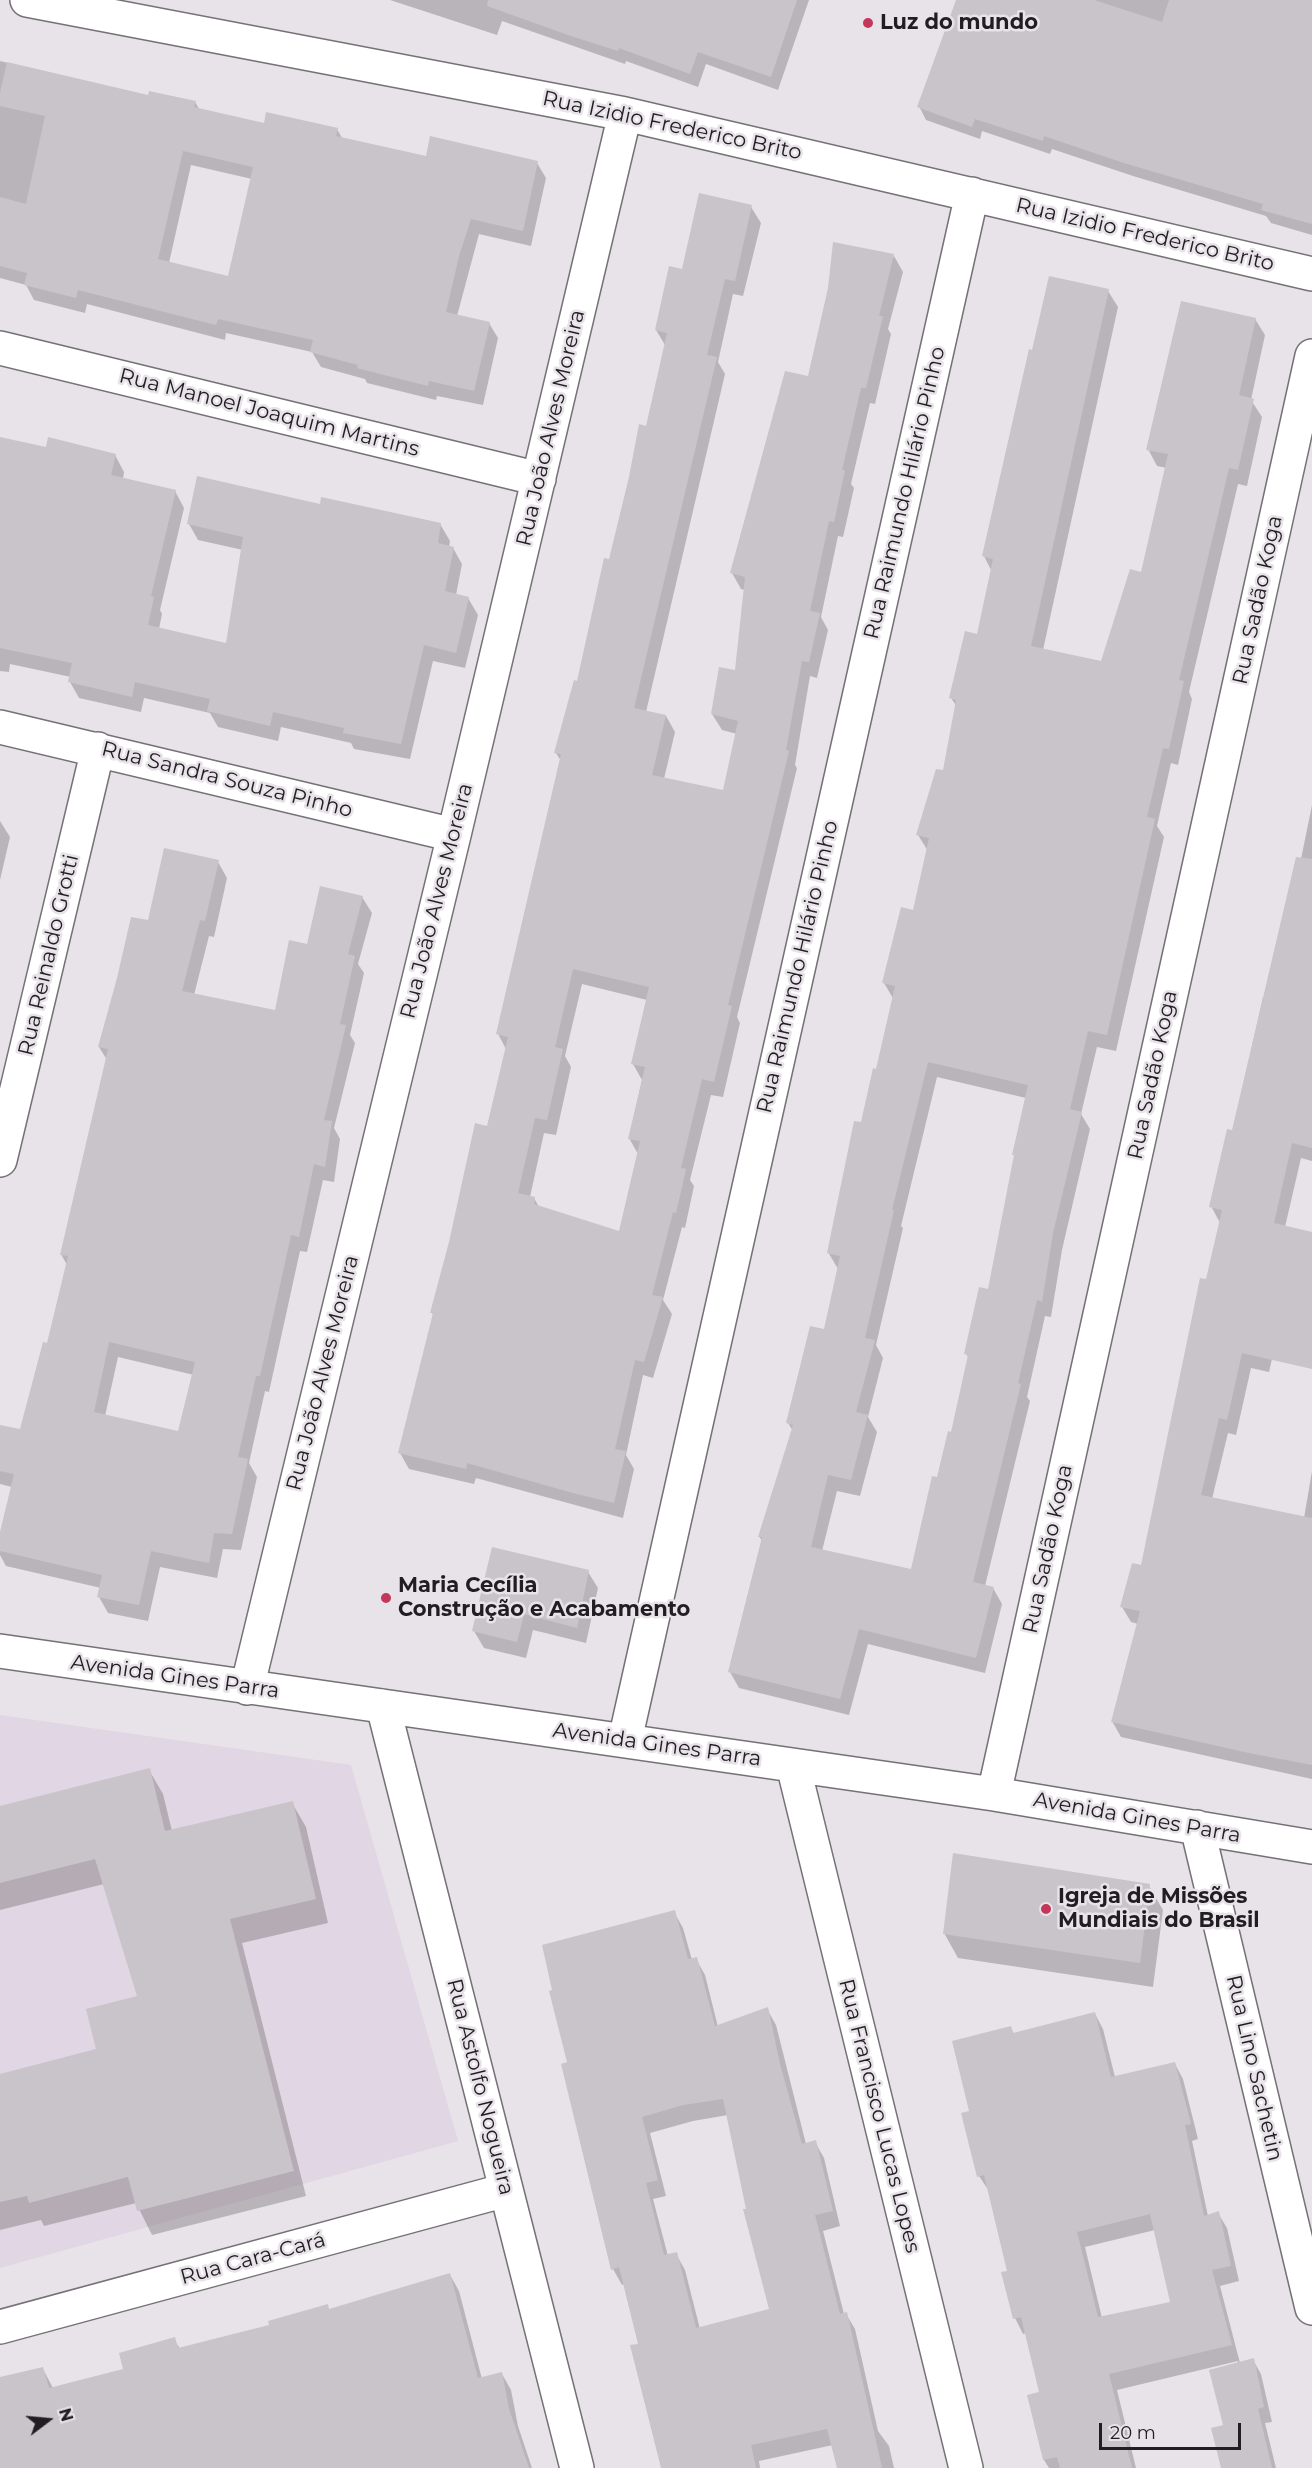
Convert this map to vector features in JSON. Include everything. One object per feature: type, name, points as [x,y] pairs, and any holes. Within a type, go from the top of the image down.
[{"type":"street","name":"Rua Izidio Frederico Brito","points":[[27,0],[625,114],[1312,274]]},
{"type":"street","name":"Rua João Alves Moreira","points":[[247,1688],[454,835],[625,114]]},
{"type":"street","name":"Rua Raimundo Hilário Pinho","points":[[624,1740],[972,194]]},
{"type":"street","name":"Rua Manoel Joaquim Martins","points":[[0,348],[539,478]]},
{"type":"street","name":"Rua Sadão Koga","points":[[994,1794],[1312,356]]},
{"type":"street","name":"Rua Sandra Souza Pinho","points":[[0,728],[98,749],[454,835]]},
{"type":"street","name":"Rua Reinaldo Grotti","points":[[0,1160],[98,749]]},
{"type":"street","name":"Avenida Gines Parra","points":[[0,1651],[994,1794],[1312,1847]]},
{"type":"street","name":"Rua Astolfo Nogueira","points":[[383,1706],[578,2468]]},
{"type":"street","name":"Rua Francisco Lucas Lopes","points":[[793,1765],[966,2468]]},
{"type":"street","name":"Rua Lino Sachetin","points":[[1197,1827],[1312,2308]]},
{"type":"street","name":"Rua Cara-Cará","points":[[0,2327],[506,2190]]},
{"type":"shaded area","points":[[0,1715],[351,1765],[458,2141],[0,2268]]},
{"type":"building","points":[[488,0],[797,0],[771,77],[698,52],[690,74],[619,48],[618,51],[487,6]]},
{"type":"building","points":[[956,0],[1094,0],[1162,22],[1169,0],[1312,0],[1312,224],[1261,210],[1263,204],[1124,163],[1044,136],[1043,141],[975,119],[972,127],[917,107]]},
{"type":"building","points":[[7,62],[148,95],[149,91],[196,101],[194,107],[264,123],[266,112],[338,128],[336,136],[426,156],[430,136],[538,161],[523,231],[471,219],[459,256],[446,312],[490,322],[474,391],[429,381],[428,386],[357,368],[358,365],[310,352],[313,340],[218,319],[216,325],[78,290],[76,298],[24,285],[27,273],[0,266],[0,197],[26,204],[45,116],[0,106],[0,93]],"holes":[[[183,151],[253,167],[228,276],[158,259]]]},
{"type":"building","points":[[699,193],[752,205],[735,281],[725,279],[707,355],[717,357],[634,708],[666,715],[652,775],[723,790],[738,721],[711,714],[719,667],[735,670],[745,577],[730,573],[785,371],[808,376],[828,288],[833,242],[894,254],[879,316],[883,316],[866,388],[861,388],[842,470],[845,470],[834,522],[829,521],[810,611],[820,613],[809,662],[802,661],[786,750],[789,751],[728,1005],[732,1006],[714,1082],[702,1079],[681,1168],[686,1169],[676,1213],[673,1212],[652,1295],[663,1297],[644,1362],[635,1360],[615,1449],[626,1451],[614,1503],[467,1463],[466,1469],[398,1453],[433,1313],[430,1313],[449,1242],[475,1123],[487,1126],[508,1037],[496,1034],[561,754],[554,753],[574,680],[577,681],[604,558],[609,559],[639,424],[646,426],[667,333],[655,330],[669,266],[682,269]],"holes":[[[573,969],[649,987],[631,1064],[645,1067],[628,1139],[640,1141],[619,1231],[534,1204],[535,1197],[518,1193],[535,1118],[547,1120],[563,1049],[555,1047]]]},
{"type":"building","points":[[1049,276],[1109,289],[1031,646],[1101,661],[1130,569],[1141,572],[1168,454],[1146,450],[1181,301],[1256,318],[1239,395],[1254,399],[1238,470],[1229,468],[1179,680],[1184,681],[1169,749],[1163,748],[1147,817],[1155,819],[1107,1035],[1088,1031],[1070,1109],[1082,1112],[1053,1233],[1042,1302],[1037,1300],[1018,1383],[1021,1384],[973,1582],[994,1587],[976,1658],[859,1629],[840,1699],[728,1672],[762,1537],[758,1537],[793,1425],[786,1423],[810,1326],[824,1329],[840,1256],[827,1253],[854,1121],[861,1122],[895,986],[882,983],[901,907],[913,910],[929,838],[916,835],[936,769],[943,770],[956,700],[949,698],[965,631],[977,634],[993,559],[982,556],[1029,349],[1032,350]],"holes":[[[928,1062],[1028,1085],[1012,1155],[1014,1155],[988,1289],[979,1287],[964,1354],[968,1355],[951,1432],[948,1431],[937,1477],[932,1476],[911,1569],[811,1547],[828,1475],[851,1480],[868,1415],[856,1412],[875,1340],[865,1338],[894,1210],[892,1210]]]},
{"type":"building","points":[[0,437],[46,447],[48,437],[116,454],[111,475],[176,490],[151,596],[154,597],[148,625],[226,643],[243,537],[187,524],[197,476],[320,504],[321,497],[441,523],[438,543],[454,547],[445,591],[469,597],[456,653],[424,645],[401,744],[343,733],[344,728],[273,712],[270,726],[207,711],[210,699],[135,682],[132,697],[68,682],[72,663],[0,648]]},
{"type":"building","points":[[164,848],[219,860],[205,921],[200,920],[182,991],[275,1010],[289,940],[307,944],[320,886],[363,896],[348,954],[355,956],[340,1024],[346,1025],[324,1120],[332,1121],[325,1167],[314,1164],[299,1237],[291,1235],[260,1376],[256,1376],[238,1457],[248,1459],[232,1534],[214,1533],[209,1563],[151,1551],[139,1605],[97,1597],[102,1575],[0,1551],[0,1532],[14,1474],[0,1471],[0,1425],[20,1429],[43,1342],[47,1343],[68,1256],[60,1255],[108,1049],[98,1047],[131,917],[148,920]],"holes":[[[109,1342],[195,1362],[178,1431],[94,1412]]]},
{"type":"building","points":[[1296,857],[1312,859],[1312,1148],[1292,1143],[1274,1223],[1312,1232],[1312,1369],[1242,1353],[1227,1420],[1219,1418],[1201,1495],[1312,1518],[1312,1765],[1111,1722],[1140,1611],[1120,1607],[1132,1563],[1141,1565],[1200,1278],[1206,1279],[1222,1210],[1209,1207],[1227,1129],[1232,1130]]},
{"type":"building","points":[[492,1547],[589,1570],[577,1628],[524,1614],[517,1642],[472,1631]]},
{"type":"building","points":[[150,1768],[165,1831],[293,1801],[316,1899],[230,1919],[294,2171],[137,2211],[128,2177],[29,2203],[27,2196],[0,2202],[0,2074],[96,2049],[86,2009],[137,1996],[95,1859],[0,1883],[0,1806]]},
{"type":"building","name":"Igreja de Missões Mundiais do Brasil","points":[[953,1853],[1150,1884],[1140,1963],[943,1934]]},
{"type":"building","points":[[675,1910],[688,1959],[697,1957],[715,2026],[768,2007],[780,2064],[802,2144],[816,2140],[833,2211],[815,2215],[840,2314],[847,2312],[882,2468],[837,2468],[827,2429],[751,2445],[756,2468],[661,2468],[630,2345],[638,2344],[619,2267],[611,2270],[561,2064],[567,2062],[549,1991],[552,1990],[542,1945]],"holes":[[[723,2099],[746,2209],[743,2209],[769,2309],[696,2328],[677,2252],[664,2255],[646,2183],[658,2180],[642,2117],[683,2105]]]},
{"type":"building","points":[[1095,2012],[1111,2077],[1175,2062],[1191,2124],[1185,2125],[1204,2216],[1219,2211],[1231,2266],[1212,2270],[1232,2345],[1109,2374],[1132,2468],[1060,2468],[1057,2457],[1043,2460],[1027,2395],[1039,2392],[1021,2317],[1013,2319],[1001,2272],[1007,2271],[984,2175],[977,2177],[961,2113],[969,2111],[952,2041],[1011,2026],[1013,2033]],"holes":[[[1150,2214],[1170,2302],[1098,2317],[1077,2232]]]},
{"type":"building","points":[[450,2273],[478,2378],[502,2372],[509,2409],[529,2468],[0,2468],[0,2377],[43,2367],[49,2388],[123,2369],[119,2353],[175,2337],[178,2348],[269,2325],[268,2321],[328,2304],[329,2309]]},
{"type":"building","points":[[1254,2358],[1264,2407],[1258,2409],[1272,2468],[1221,2468],[1211,2428],[1223,2425],[1209,2370]]},
{"type":"place","name":"Luz do mundo","points":[[868,23]]},
{"type":"place","name":"Maria Cecília Construção e Acabamento","points":[[386,1598]]},
{"type":"place","name":"Igreja de Missões Mundiais do Brasil","points":[[1046,1909]]}]
